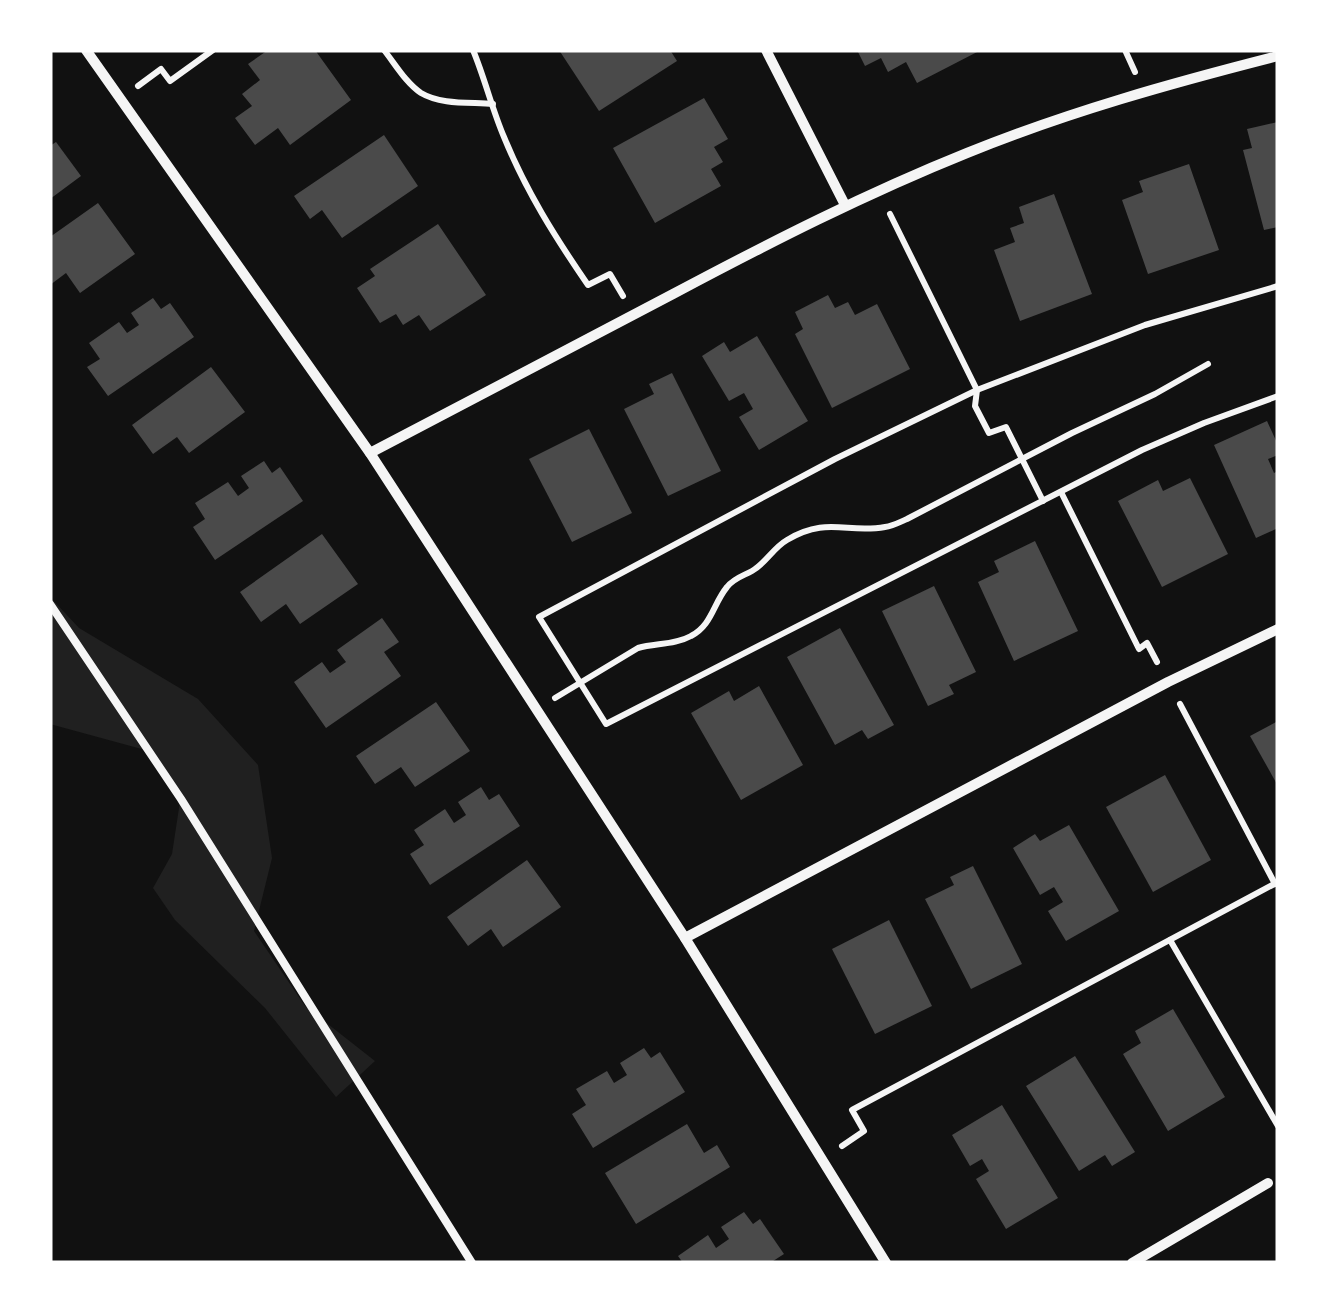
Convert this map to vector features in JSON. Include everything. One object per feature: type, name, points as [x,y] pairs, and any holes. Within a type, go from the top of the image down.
[{"type":"street","points":[[86,50],[370,453],[685,938],[886,1263]]},
{"type":"street","points":[[766,50],[844,205]]},
{"type":"street","points":[[370,453],[844,205],[1059,118],[1278,56]]},
{"type":"street","points":[[685,938],[1168,682],[1278,629]]},
{"type":"street","points":[[1132,1263],[1268,1183]]},
{"type":"lane","points":[[50,604],[181,799],[472,1263]]},
{"type":"path","points":[[120,99],[161,69],[170,81],[213,50]]},
{"type":"path","points":[[384,50],[420,92],[446,100],[493,104]]},
{"type":"path","points":[[474,50],[525,186],[554,236],[588,285],[610,274],[634,314]]},
{"type":"path","points":[[878,191],[977,390],[975,406],[989,433],[1006,427],[1043,501]]},
{"type":"path","points":[[1278,286],[1145,326],[977,390],[835,458],[539,618],[606,724],[1173,436],[1278,396]]},
{"type":"path","points":[[537,710],[638,648],[681,641],[695,634],[707,623],[732,582],[800,533],[831,526],[886,527],[896,523],[1208,364]]},
{"type":"path","points":[[822,1158],[864,1131],[852,1110],[1278,882]]},
{"type":"path","points":[[1170,940],[1278,1126]]},
{"type":"shaded area","points":[[50,597],[79,628],[198,699],[258,765],[272,858],[254,931],[305,1006],[375,1061],[336,1097],[265,1008],[175,920],[153,888],[172,854],[181,795],[149,751],[50,724]]},
{"type":"building","points":[[268,50],[315,50],[351,100],[290,145],[278,128],[255,145],[235,118],[252,106],[242,94],[260,80],[248,64]]},
{"type":"building","points":[[559,50],[670,50],[677,61],[599,111]]},
{"type":"building","points":[[857,50],[981,50],[917,83],[906,62],[888,72],[881,58],[865,66]]},
{"type":"building","points":[[704,98],[728,139],[714,147],[723,162],[711,169],[721,186],[655,223],[613,148]]},
{"type":"building","points":[[1278,122],[1278,227],[1264,230],[1243,150],[1252,148],[1247,129]]},
{"type":"building","points":[[384,135],[418,186],[342,238],[322,210],[310,219],[294,196]]},
{"type":"building","points":[[56,142],[81,176],[50,199],[50,146]]},
{"type":"building","points":[[1189,164],[1219,250],[1148,274],[1122,200],[1143,192],[1139,181]]},
{"type":"building","points":[[1054,194],[1092,294],[1020,321],[994,250],[1015,242],[1010,228],[1024,223],[1019,207]]},
{"type":"building","points":[[98,203],[135,254],[80,293],[66,273],[50,285],[50,237]]},
{"type":"building","points":[[438,224],[486,295],[430,331],[419,315],[403,325],[396,314],[380,323],[357,288],[375,276],[370,269]]},
{"type":"building","points":[[828,295],[835,308],[848,302],[855,315],[877,304],[910,369],[832,408],[795,334],[803,329],[795,312]]},
{"type":"building","points":[[153,298],[161,309],[170,303],[194,337],[108,396],[87,367],[100,359],[89,343],[119,322],[127,333],[139,325],[131,313]]},
{"type":"building","points":[[757,336],[808,421],[759,450],[739,417],[753,409],[744,393],[729,401],[702,356],[724,342],[730,352]]},
{"type":"building","points":[[211,367],[245,412],[189,453],[177,437],[153,454],[132,425]]},
{"type":"building","points":[[672,373],[721,471],[668,496],[624,409],[654,394],[649,384]]},
{"type":"building","points":[[1267,421],[1278,445],[1278,455],[1268,459],[1274,473],[1278,471],[1278,528],[1256,538],[1214,445]]},
{"type":"building","points":[[589,429],[632,513],[572,542],[529,459]]},
{"type":"building","points":[[264,461],[272,473],[280,467],[303,501],[215,560],[193,527],[205,519],[195,503],[228,482],[238,496],[249,488],[241,476]]},
{"type":"building","points":[[1190,478],[1228,554],[1162,587],[1118,501],[1158,480],[1163,491]]},
{"type":"building","points":[[322,534],[358,584],[300,624],[286,604],[261,622],[240,592]]},
{"type":"building","points":[[1035,541],[1078,631],[1014,661],[978,582],[999,572],[994,561]]},
{"type":"building","points":[[934,586],[976,672],[949,685],[954,694],[928,706],[882,611]]},
{"type":"building","points":[[382,618],[399,642],[384,652],[401,676],[326,728],[294,682],[322,662],[330,673],[346,662],[337,650]]},
{"type":"building","points":[[840,628],[894,725],[868,739],[862,730],[835,745],[787,657]]},
{"type":"building","points":[[759,686],[803,765],[741,800],[691,713],[729,691],[734,701]]},
{"type":"building","points":[[436,702],[470,751],[415,787],[401,767],[375,784],[356,756]]},
{"type":"building","points":[[1278,721],[1278,786],[1250,736]]},
{"type":"building","points":[[1165,775],[1211,860],[1153,892],[1106,807]]},
{"type":"building","points":[[481,787],[489,800],[499,794],[520,826],[430,885],[410,854],[424,845],[414,830],[445,809],[454,823],[466,815],[458,802]]},
{"type":"building","points":[[1069,825],[1119,911],[1066,941],[1048,911],[1063,902],[1054,887],[1040,895],[1013,848],[1035,834],[1040,841]]},
{"type":"building","points":[[527,860],[561,907],[503,947],[491,929],[468,946],[447,917]]},
{"type":"building","points":[[973,866],[1022,964],[971,989],[925,899],[954,885],[950,877]]},
{"type":"building","points":[[889,920],[932,1006],[875,1034],[832,949]]},
{"type":"building","points":[[1173,1009],[1225,1097],[1168,1131],[1123,1054],[1141,1043],[1135,1031]]},
{"type":"building","points":[[644,1048],[651,1058],[660,1052],[685,1092],[593,1148],[572,1114],[586,1105],[576,1089],[607,1071],[614,1083],[627,1075],[620,1063]]},
{"type":"building","points":[[1075,1056],[1135,1152],[1112,1166],[1105,1155],[1079,1171],[1026,1086]]},
{"type":"building","points":[[1002,1105],[1058,1198],[1006,1229],[976,1179],[989,1171],[982,1159],[970,1166],[952,1135]]},
{"type":"building","points":[[687,1124],[704,1153],[717,1145],[730,1167],[636,1224],[605,1173]]},
{"type":"building","points":[[744,1212],[753,1224],[760,1219],[784,1254],[770,1263],[683,1263],[678,1256],[708,1235],[716,1248],[729,1239],[721,1227]]}]
